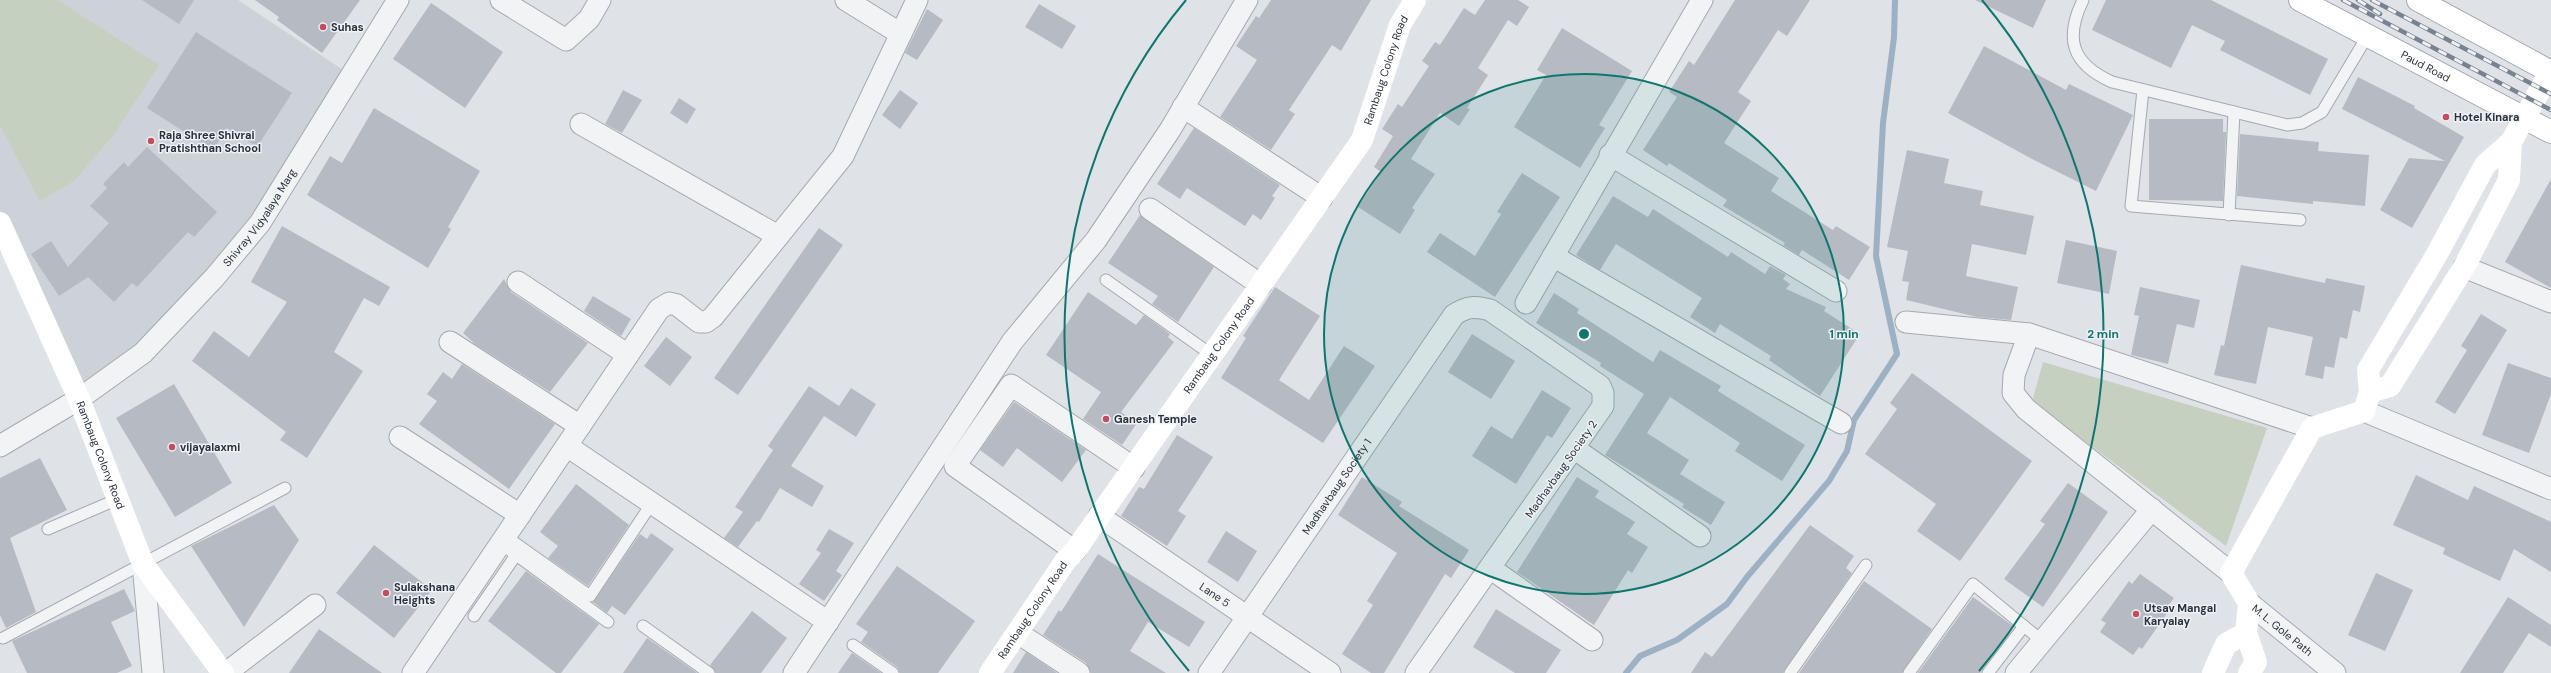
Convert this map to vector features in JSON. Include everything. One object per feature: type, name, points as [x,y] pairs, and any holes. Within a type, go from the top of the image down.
[{"type":"street","name":"Shivray Vidyalaya Marg","points":[[0,446],[79,399],[143,353],[215,277],[260,223],[398,0]]},
{"type":"street","points":[[501,0],[566,40],[589,19],[600,0]]},
{"type":"street","points":[[846,0],[901,34]]},
{"type":"street","points":[[413,673],[507,545],[520,515],[659,309],[669,303],[677,305],[699,322],[706,322],[713,317],[843,156],[917,0]]},
{"type":"street","points":[[794,673],[1012,342],[1096,240],[1183,107],[1247,0]]},
{"type":"street","name":"Rambaug Colony Road","points":[[990,673],[1066,560],[1076,551],[1362,140],[1400,25],[1415,0]]},
{"type":"street","points":[[1526,303],[1610,155],[1702,0]]},
{"type":"street","name":"Paud Road","points":[[2300,0],[2551,132]]},
{"type":"street","points":[[2367,402],[2368,370],[2438,254],[2485,165],[2511,142],[2550,72],[2418,0]]},
{"type":"street","points":[[1183,107],[1322,198]]},
{"type":"street","points":[[581,124],[778,236]]},
{"type":"street","points":[[2231,573],[2312,428],[2367,402],[2390,386],[2464,267],[2509,180],[2511,142]]},
{"type":"street","points":[[1610,155],[1836,291]]},
{"type":"street","points":[[1150,209],[1261,285]]},
{"type":"street","name":"Rambaug Colony Road","points":[[0,223],[79,399],[142,564],[225,673]]},
{"type":"street","points":[[1553,256],[1841,423]]},
{"type":"street","points":[[2464,267],[2551,302]]},
{"type":"street","points":[[518,282],[628,355]]},
{"type":"street","name":"Madhavbaug Society 2","points":[[1416,673],[1604,406],[1603,393],[1600,386],[1490,310],[1470,307]]},
{"type":"street","name":"Madhavbaug Society 1","points":[[1209,673],[1454,315],[1470,307]]},
{"type":"street","points":[[1906,322],[2029,334],[2312,428]]},
{"type":"street","points":[[2029,334],[2014,375],[2013,393],[2026,409],[2231,573],[2249,603],[2246,633],[2256,662],[2249,673]]},
{"type":"street","points":[[450,342],[580,426]]},
{"type":"street","points":[[1076,551],[955,466],[1011,385],[1134,468]]},
{"type":"street","points":[[2367,402],[2551,490]]},
{"type":"street","points":[[400,437],[520,515]]},
{"type":"street","points":[[567,446],[828,622]]},
{"type":"street","points":[[1575,449],[1700,536]]},
{"type":"street","points":[[2016,673],[2152,509]]},
{"type":"street","name":"Lane 5","points":[[1099,516],[1330,673]]},
{"type":"street","points":[[142,564],[153,673]]},
{"type":"street","points":[[1490,568],[1592,640]]},
{"type":"street","name":"M. L. Gole Path","points":[[2249,603],[2335,673]]},
{"type":"street","points":[[225,673],[315,605]]},
{"type":"street","points":[[1018,633],[1079,673]]},
{"type":"street","points":[[2213,673],[2226,644],[2246,633]]},
{"type":"lane","points":[[2083,0],[2075,15],[2071,33],[2074,47],[2083,62],[2093,74],[2112,82],[2287,125],[2312,118],[2322,112],[2368,35]]},
{"type":"lane","points":[[2143,90],[2131,206],[2300,220]]},
{"type":"lane","points":[[2229,215],[2234,112]]},
{"type":"lane","points":[[1106,280],[1212,355]]},
{"type":"lane","points":[[3,638],[285,488]]},
{"type":"lane","points":[[48,529],[118,499]]},
{"type":"lane","points":[[507,545],[590,596],[652,502]]},
{"type":"lane","points":[[474,616],[507,545]]},
{"type":"lane","points":[[507,545],[608,622]]},
{"type":"lane","points":[[1790,673],[1866,564]]},
{"type":"lane","points":[[1909,673],[1973,584],[2042,641]]},
{"type":"lane","points":[[643,626],[709,673]]},
{"type":"lane","points":[[1988,673],[2024,626]]},
{"type":"lane","points":[[853,645],[893,673]]},
{"type":"shaded area","name":"Raja Shree Shivrai Pratishthan School","points":[[0,0],[238,0],[346,72],[255,215],[139,347],[82,390],[0,210]]},
{"type":"green space","points":[[0,0],[57,0],[159,65],[114,134],[75,180],[40,201],[0,125]]},
{"type":"green space","points":[[2043,362],[2267,428],[2226,546],[2032,402]]},
{"type":"building","points":[[142,0],[194,0],[179,24]]},
{"type":"building","name":"Suhas","points":[[255,0],[360,0],[322,53],[277,20],[279,17]]},
{"type":"building","points":[[1271,0],[1371,0],[1341,51],[1332,45],[1289,110],[1295,114],[1271,150],[1220,117],[1257,60],[1236,46],[1256,16],[1259,18]]},
{"type":"building","points":[[1485,0],[1518,0],[1529,7],[1517,26],[1508,20],[1478,68],[1488,75],[1467,108],[1470,109],[1459,126],[1440,113],[1411,159],[1435,174],[1412,208],[1415,210],[1400,234],[1358,207],[1381,172],[1374,167],[1393,136],[1382,129],[1398,104],[1402,107],[1429,66],[1422,61],[1435,42],[1440,45],[1464,8],[1475,15]]},
{"type":"building","points":[[1735,0],[1810,0],[1787,36],[1778,30],[1738,92],[1751,101],[1724,143],[1779,178],[1771,191],[1833,230],[1836,226],[1870,247],[1849,280],[1802,250],[1799,255],[1783,245],[1785,243],[1723,206],[1727,200],[1669,163],[1667,166],[1643,150],[1677,97],[1669,92],[1689,61],[1694,65]]},
{"type":"building","points":[[1975,0],[2046,0],[2033,28]]},
{"type":"building","points":[[2106,0],[2211,0],[2328,59],[2310,95],[2220,50],[2225,41],[2192,25],[2171,68],[2092,30]]},
{"type":"building","points":[[431,3],[503,52],[465,108],[393,59]]},
{"type":"building","points":[[1039,4],[1076,26],[1062,49],[1025,27]]},
{"type":"building","points":[[927,9],[943,20],[917,60],[905,53]]},
{"type":"building","points":[[1562,28],[1632,71],[1599,125],[1605,128],[1580,168],[1514,127],[1546,75],[1537,70]]},
{"type":"building","points":[[196,32],[292,93],[257,147],[227,128],[213,150],[147,108]]},
{"type":"building","points":[[1984,46],[2066,90],[2069,84],[2133,115],[2096,191],[2032,159],[1948,113]]},
{"type":"building","points":[[2358,77],[2415,106],[2414,108],[2464,137],[2412,228],[2380,210],[2409,158],[2445,161],[2342,109]]},
{"type":"building","points":[[623,90],[642,100],[622,133],[605,124]]},
{"type":"building","points":[[900,90],[918,103],[900,129],[882,115]]},
{"type":"building","points":[[679,98],[696,109],[687,124],[670,113]]},
{"type":"building","points":[[374,108],[480,171],[448,227],[451,229],[428,268],[307,195],[330,156],[342,163]]},
{"type":"building","points":[[2149,119],[2223,119],[2223,132],[2226,132],[2223,201],[2149,200]]},
{"type":"building","points":[[1194,128],[1280,185],[1272,196],[1275,198],[1261,220],[1253,214],[1245,226],[1187,188],[1180,199],[1157,184]]},
{"type":"building","points":[[2240,134],[2319,142],[2318,151],[2369,155],[2365,206],[2313,201],[2313,204],[2237,196]]},
{"type":"building","points":[[147,147],[217,212],[194,237],[188,232],[137,287],[132,283],[114,302],[88,277],[59,296],[31,254],[51,241],[68,267],[109,223],[90,206],[107,188],[103,184],[124,162],[128,167]]},
{"type":"building","points":[[1907,150],[1949,159],[1944,183],[1983,191],[1980,205],[2034,216],[2026,255],[1972,244],[1966,276],[2018,287],[2011,320],[1977,317],[1906,300],[1909,282],[1902,281],[1908,251],[1887,247]]},
{"type":"building","points":[[1522,173],[1560,197],[1495,297],[1427,252],[1440,233],[1475,256],[1501,214],[1497,212]]},
{"type":"building","points":[[2551,179],[2551,288],[2505,262]]},
{"type":"building","points":[[1613,196],[1648,217],[1653,209],[1728,257],[1731,252],[1765,274],[1770,266],[1786,275],[1783,279],[1790,284],[1786,289],[1826,307],[1824,311],[1860,334],[1820,396],[1769,360],[1771,356],[1720,324],[1715,333],[1690,317],[1702,298],[1616,244],[1600,270],[1576,255]]},
{"type":"building","points":[[1140,215],[1214,267],[1178,322],[1152,304],[1158,296],[1108,263]]},
{"type":"building","points":[[282,226],[390,287],[379,306],[364,298],[334,352],[363,371],[307,458],[280,440],[286,432],[192,361],[214,331],[249,357],[287,302],[251,282]]},
{"type":"building","points":[[819,228],[843,245],[738,395],[714,378]]},
{"type":"building","points":[[2066,240],[2117,251],[2109,294],[2057,283]]},
{"type":"building","points":[[2241,265],[2325,283],[2326,278],[2365,286],[2360,312],[2353,310],[2347,339],[2340,337],[2334,368],[2325,366],[2323,379],[2305,375],[2313,337],[2268,327],[2256,384],[2214,375],[2221,345],[2224,346]]},
{"type":"building","points":[[504,279],[511,292],[588,343],[550,392],[476,345],[463,333]]},
{"type":"building","points":[[1275,287],[1320,316],[1279,380],[1309,400],[1344,346],[1375,366],[1323,443],[1221,378],[1246,338],[1243,336]]},
{"type":"building","points":[[2140,287],[2200,300],[2194,328],[2177,324],[2168,364],[2131,355],[2139,316],[2134,315]]},
{"type":"building","points":[[1088,292],[1136,325],[1144,315],[1170,334],[1168,337],[1174,342],[1121,412],[1137,423],[1122,445],[1083,419],[1101,392],[1046,355]]},
{"type":"building","points":[[1554,293],[1579,309],[1577,313],[1653,362],[1660,350],[1721,386],[1718,391],[1805,445],[1782,481],[1735,451],[1740,443],[1670,397],[1647,433],[1689,460],[1680,474],[1725,502],[1711,525],[1682,507],[1684,504],[1605,455],[1644,394],[1600,366],[1601,363],[1536,323]]},
{"type":"building","points":[[593,296],[631,319],[621,336],[584,311]]},
{"type":"building","points":[[2481,314],[2507,330],[2455,414],[2435,402],[2467,350],[2461,346]]},
{"type":"building","points":[[1472,334],[1515,361],[1491,399],[1448,372]]},
{"type":"building","points":[[666,337],[692,357],[670,386],[644,366]]},
{"type":"building","points":[[2508,363],[2551,378],[2551,394],[2529,453],[2482,435]]},
{"type":"building","points":[[462,364],[555,424],[509,489],[419,424],[437,401],[427,394],[443,372],[452,379]]},
{"type":"building","points":[[1912,373],[2032,461],[1960,561],[1917,531],[1936,504],[1865,454],[1897,409],[1890,403]]},
{"type":"building","name":"vijayalaxmi","points":[[174,384],[232,483],[175,517],[116,418]]},
{"type":"building","points":[[809,386],[839,406],[851,388],[876,404],[856,437],[824,416],[791,466],[824,486],[812,507],[780,488],[759,522],[757,521],[738,547],[724,538],[743,512],[735,507],[773,450],[768,446]]},
{"type":"building","points":[[1542,390],[1571,408],[1552,438],[1547,435],[1516,484],[1472,456],[1491,426],[1512,439]]},
{"type":"building","points":[[1014,402],[1086,450],[1062,482],[1017,448],[1003,467],[980,450]]},
{"type":"building","points":[[1177,435],[1213,457],[1178,511],[1186,516],[1167,546],[1121,516],[1139,487],[1144,489]]},
{"type":"building","points":[[40,458],[67,510],[10,538],[36,612],[6,628],[0,615],[0,478]]},
{"type":"building","points":[[2416,475],[2468,500],[2474,486],[2551,522],[2551,572],[2514,549],[2500,581],[2443,554],[2445,548],[2393,525]]},
{"type":"building","points":[[1362,477],[1402,502],[1399,506],[1469,550],[1451,578],[1445,574],[1384,673],[1371,673],[1342,654],[1373,605],[1367,601],[1397,553],[1338,515]]},
{"type":"building","points":[[1577,477],[1599,491],[1595,497],[1635,522],[1627,534],[1648,547],[1632,573],[1628,570],[1594,625],[1517,572]]},
{"type":"building","points":[[2068,483],[2108,512],[2043,607],[2004,579],[2045,524],[2040,521]]},
{"type":"building","points":[[576,484],[629,525],[588,586],[548,558],[558,546],[540,532]]},
{"type":"building","points":[[274,505],[299,540],[244,627],[191,546]]},
{"type":"building","points":[[1810,525],[1854,556],[1846,568],[1852,573],[1783,673],[1691,673],[1705,652],[1712,657]]},
{"type":"building","points":[[829,529],[854,543],[836,571],[842,575],[824,601],[799,584],[821,553],[816,550]]},
{"type":"building","points":[[1226,531],[1257,551],[1238,582],[1207,562]]},
{"type":"building","points":[[651,533],[674,549],[625,615],[612,606],[607,613],[593,602],[640,534],[647,539]]},
{"type":"building","name":"Sulakshana Heights","points":[[374,545],[432,590],[394,638],[336,593]]},
{"type":"building","points":[[1098,554],[1205,622],[1189,647],[1148,622],[1130,651],[1166,673],[1091,673],[1086,663],[1043,635],[1059,610],[1061,612]]},
{"type":"building","points":[[897,566],[975,621],[938,673],[900,673],[897,667],[861,642],[868,632],[856,624]]},
{"type":"building","points":[[526,571],[599,624],[561,673],[556,673],[488,621]]},
{"type":"building","points":[[2376,573],[2413,590],[2385,651],[2348,635]]},
{"type":"building","name":"Utsav Mangal Karyalay","points":[[2140,574],[2174,598],[2167,607],[2170,609],[2142,649],[2139,647],[2133,655],[2100,632],[2106,623],[2101,620],[2129,581],[2132,584]]},
{"type":"building","points":[[1864,581],[1932,629],[1902,673],[1799,673]]},
{"type":"building","points":[[124,589],[135,611],[111,622],[132,666],[117,673],[27,673],[12,641]]},
{"type":"building","points":[[1973,597],[2013,626],[1980,673],[1918,673]]},
{"type":"building","points":[[2508,597],[2551,625],[2551,647],[2529,633],[2503,673],[2460,673]]},
{"type":"building","points":[[1496,609],[1561,650],[1546,673],[1515,673],[1473,647]]},
{"type":"building","points":[[752,611],[787,638],[761,673],[716,673],[710,665]]},
{"type":"building","points":[[319,629],[382,673],[289,673]]},
{"type":"building","points":[[647,638],[660,647],[697,673],[623,673]]},
{"type":"building","points":[[1026,652],[1057,673],[1013,673]]},
{"type":"building","points":[[852,653],[881,673],[838,673]]},
{"type":"waterway","points":[[1626,673],[1640,656],[1677,640],[1727,604],[1747,577],[1829,481],[1847,451],[1854,420],[1897,354],[1876,256],[1883,123],[1894,37],[1895,0]]},
{"type":"railway","points":[[2343,0],[2551,110]]},
{"type":"railway","points":[[2358,0],[2380,14]]},
{"type":"railway","points":[[2372,0],[2551,94]]},
{"type":"place","name":"Suhas","points":[[323,27]]},
{"type":"place","name":"Hotel Kinara","points":[[2446,117]]},
{"type":"place","name":"Raja Shree Shivrai Pratishthan School","points":[[151,141]]},
{"type":"place","name":"Ganesh Temple","points":[[1106,419]]},
{"type":"place","name":"vijayalaxmi","points":[[172,447]]},
{"type":"place","name":"Sulakshana Heights","points":[[386,593]]},
{"type":"place","name":"Utsav Mangal Karyalay","points":[[2136,614]]}]
